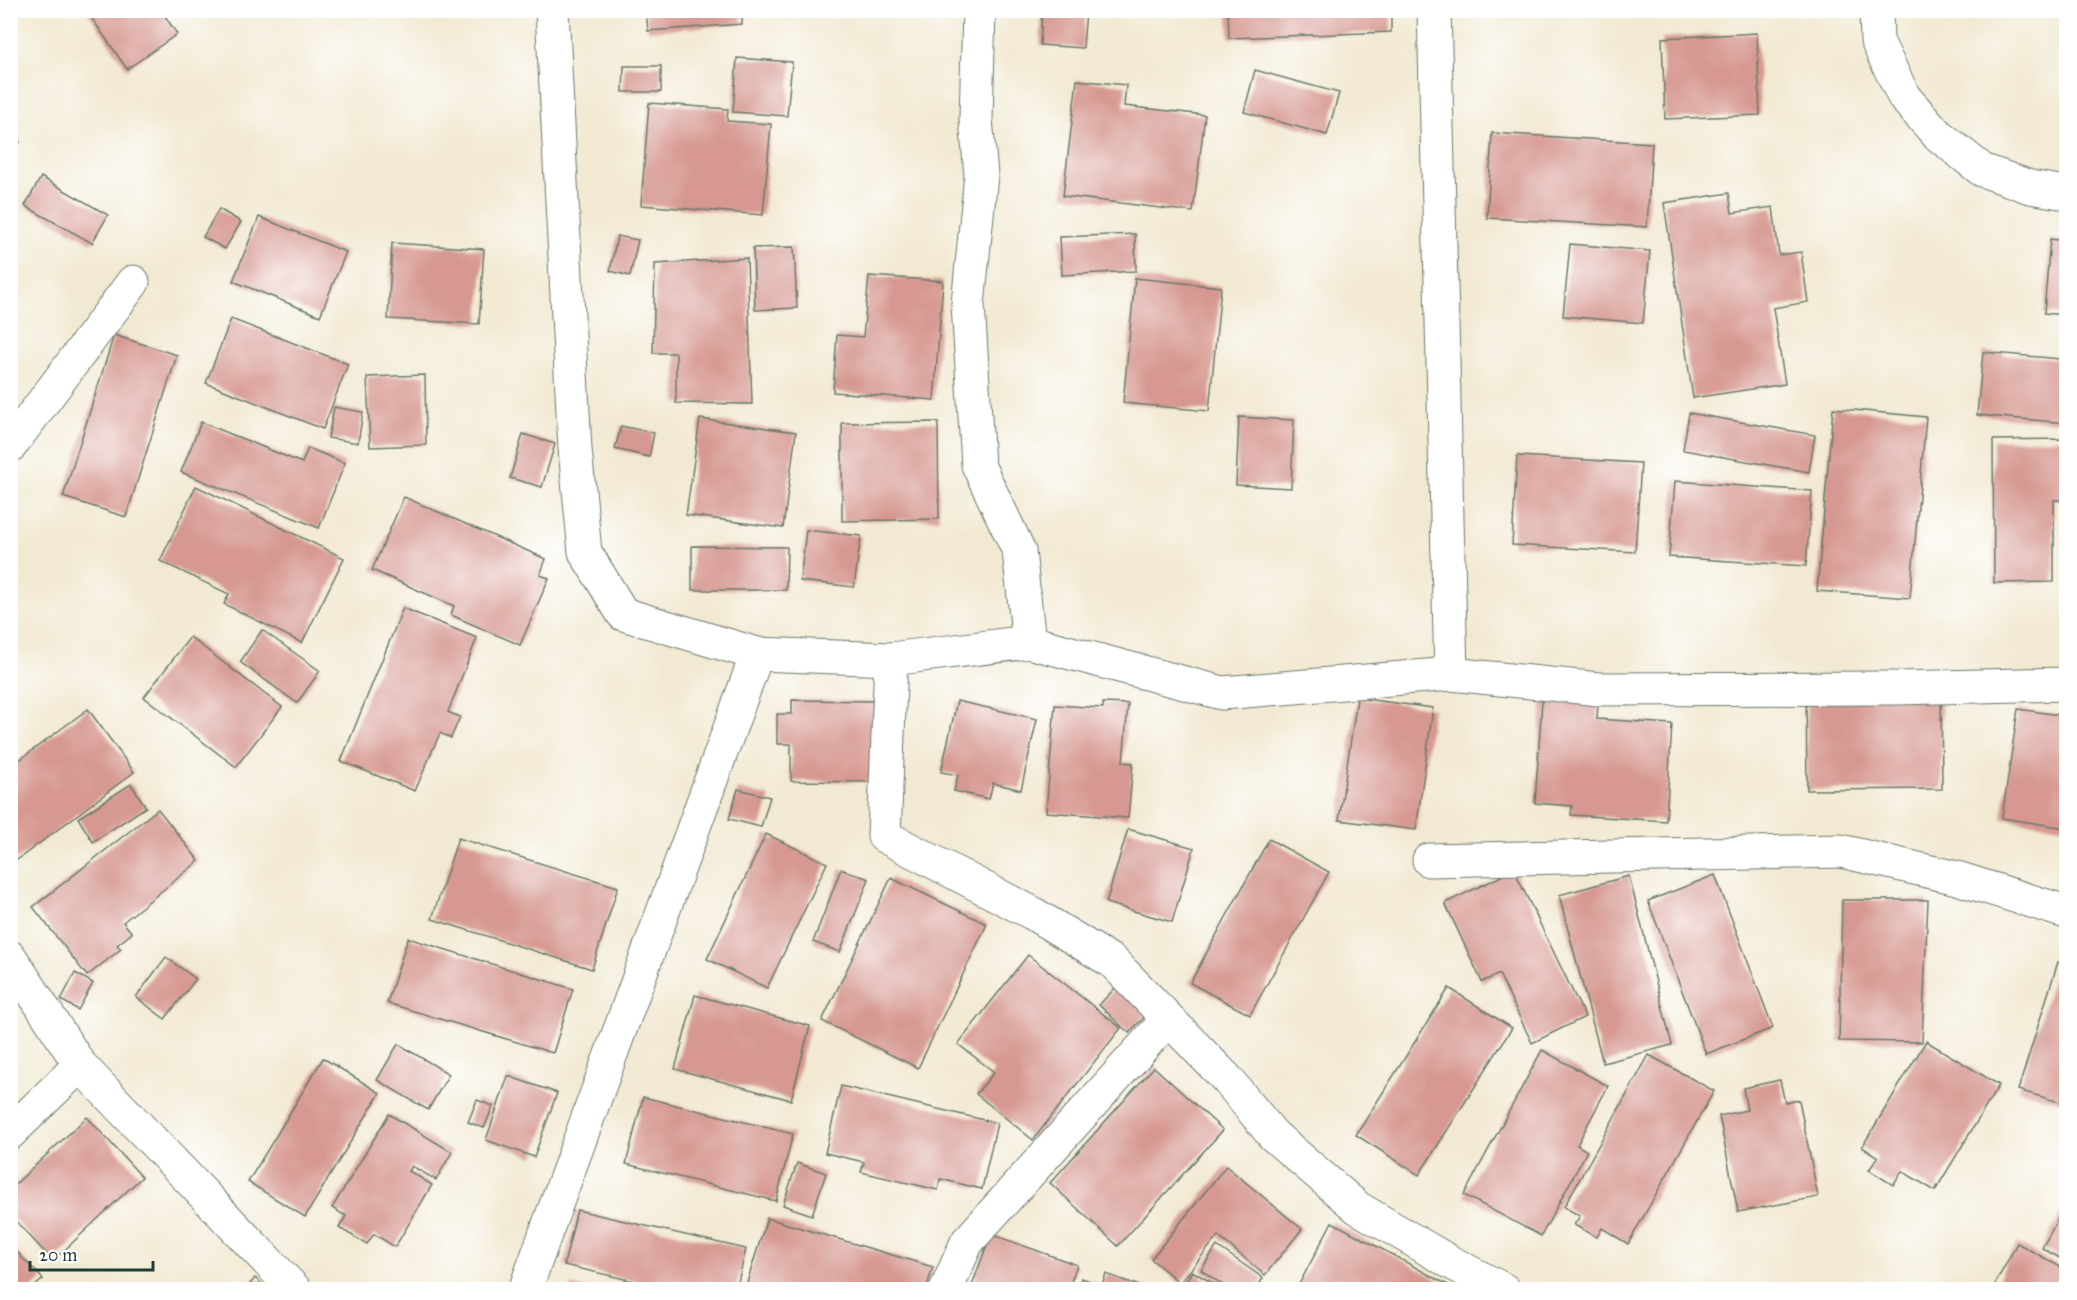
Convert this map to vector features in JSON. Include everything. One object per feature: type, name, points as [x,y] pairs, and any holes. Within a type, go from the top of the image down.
[{"type":"street","points":[[552,10],[575,449],[585,552],[623,614],[757,654],[891,659],[1029,642],[1222,693],[1451,674],[1599,688],[1897,688],[2067,684]]},
{"type":"street","points":[[979,10],[976,119],[981,175],[968,304],[978,465],[1018,551],[1029,642]]},
{"type":"street","points":[[1434,10],[1451,674]]},
{"type":"street","points":[[1876,10],[1877,41],[1904,97],[1937,134],[1982,170],[2030,187],[2067,193]]},
{"type":"street","points":[[10,446],[133,282]]},
{"type":"street","points":[[525,1290],[757,654]]},
{"type":"street","points":[[891,659],[884,836],[1032,913],[1113,962],[1227,1079],[1273,1135],[1358,1208],[1450,1262],[1504,1290]]},
{"type":"street","points":[[1429,861],[1841,851],[1957,878],[2067,912]]},
{"type":"street","points":[[10,957],[80,1065],[295,1290]]},
{"type":"street","points":[[946,1290],[967,1242],[1168,1019]]},
{"type":"street","points":[[10,1133],[80,1065]]},
{"type":"building","points":[[86,10],[161,10],[177,34],[127,69]]},
{"type":"building","points":[[646,10],[742,10],[742,24],[648,31]]},
{"type":"building","points":[[1042,10],[1086,10],[1083,48],[1040,45]]},
{"type":"building","points":[[1133,10],[1163,10],[1163,14],[1133,14]]},
{"type":"building","points":[[1228,10],[1391,10],[1391,32],[1229,38]]},
{"type":"building","points":[[1757,33],[1760,115],[1665,119],[1662,38]]},
{"type":"building","points":[[737,58],[792,62],[787,116],[733,112]]},
{"type":"building","points":[[624,66],[661,66],[661,92],[623,92]]},
{"type":"building","points":[[1255,70],[1339,93],[1327,135],[1244,112]]},
{"type":"building","points":[[1077,80],[1126,85],[1124,106],[1205,115],[1193,212],[1063,196]]},
{"type":"building","points":[[649,103],[728,109],[727,121],[771,124],[763,215],[641,205]]},
{"type":"building","points":[[1492,133],[1652,143],[1647,227],[1487,218]]},
{"type":"building","points":[[10,134],[20,142],[10,153]]},
{"type":"building","points":[[41,177],[108,215],[92,243],[25,206]]},
{"type":"building","points":[[1729,193],[1732,213],[1773,207],[1779,255],[1801,252],[1808,302],[1773,308],[1785,384],[1693,398],[1664,203]]},
{"type":"building","points":[[219,209],[241,222],[225,249],[203,237]]},
{"type":"building","points":[[259,217],[346,252],[320,316],[233,281]]},
{"type":"building","points":[[1135,234],[1136,271],[1062,275],[1060,237]]},
{"type":"building","points":[[617,236],[638,240],[630,276],[610,271]]},
{"type":"building","points":[[2050,239],[2066,241],[2066,315],[2044,313]]},
{"type":"building","points":[[392,243],[484,249],[479,324],[388,319]]},
{"type":"building","points":[[1570,244],[1650,251],[1643,323],[1563,316]]},
{"type":"building","points":[[794,247],[797,308],[755,310],[753,248]]},
{"type":"building","points":[[747,258],[752,404],[676,403],[676,353],[653,353],[655,264]]},
{"type":"building","points":[[869,276],[943,281],[934,400],[833,392],[837,335],[863,337]]},
{"type":"building","points":[[1135,278],[1221,287],[1209,411],[1123,403]]},
{"type":"building","points":[[2065,318],[2066,423],[1977,415],[1983,352],[2061,359]]},
{"type":"building","points":[[231,319],[348,364],[323,429],[206,383]]},
{"type":"building","points":[[114,335],[177,355],[126,517],[63,497]]},
{"type":"building","points":[[425,375],[426,445],[370,447],[367,377]]},
{"type":"building","points":[[334,407],[363,412],[358,443],[328,438]]},
{"type":"building","points":[[1833,408],[1926,417],[1910,598],[1817,591]]},
{"type":"building","points":[[1689,413],[1815,435],[1809,472],[1683,450]]},
{"type":"building","points":[[1239,417],[1294,420],[1291,488],[1236,485]]},
{"type":"building","points":[[700,419],[796,432],[783,528],[686,515]]},
{"type":"building","points":[[201,422],[302,463],[308,448],[345,463],[319,528],[181,472]]},
{"type":"building","points":[[938,422],[939,519],[842,521],[842,423]]},
{"type":"building","points":[[621,426],[654,433],[649,457],[615,449]]},
{"type":"building","points":[[523,434],[555,444],[542,487],[510,478]]},
{"type":"building","points":[[2066,439],[2066,500],[2054,500],[2054,582],[1994,583],[1993,440]]},
{"type":"building","points":[[1517,456],[1641,463],[1635,552],[1512,545]]},
{"type":"building","points":[[1675,481],[1812,491],[1806,566],[1669,557]]},
{"type":"building","points":[[196,486],[344,558],[302,643],[224,604],[229,594],[160,561]]},
{"type":"building","points":[[404,497],[546,559],[540,575],[549,578],[520,645],[451,615],[454,606],[372,570]]},
{"type":"building","points":[[806,530],[861,536],[854,587],[800,581]]},
{"type":"building","points":[[692,546],[787,547],[786,590],[692,590]]},
{"type":"building","points":[[403,608],[477,638],[448,712],[460,717],[451,738],[440,733],[415,791],[341,761]]},
{"type":"building","points":[[262,630],[320,671],[297,703],[240,662]]},
{"type":"building","points":[[190,637],[282,707],[236,767],[144,697]]},
{"type":"building","points":[[1543,686],[1599,690],[1597,719],[1672,724],[1666,821],[1571,815],[1572,806],[1535,803]]},
{"type":"building","points":[[1941,690],[1942,789],[1807,790],[1806,691]]},
{"type":"building","points":[[1357,698],[1433,708],[1416,830],[1339,820]]},
{"type":"building","points":[[792,700],[880,701],[879,782],[791,781],[791,744],[777,744],[777,714],[792,714]]},
{"type":"building","points":[[957,701],[1037,719],[1021,790],[993,783],[989,799],[954,791],[958,775],[941,772]]},
{"type":"building","points":[[1103,703],[1128,704],[1123,762],[1133,763],[1128,818],[1046,812],[1055,705],[1103,708]]},
{"type":"building","points":[[88,709],[134,772],[17,860],[10,851],[10,767]]},
{"type":"building","points":[[2018,709],[2066,716],[2066,828],[2002,818]]},
{"type":"building","points":[[131,784],[146,807],[93,842],[78,818]]},
{"type":"building","points":[[738,789],[770,797],[761,827],[729,819]]},
{"type":"building","points":[[158,809],[199,861],[123,922],[132,933],[117,945],[121,949],[87,976],[33,907]]},
{"type":"building","points":[[1128,829],[1194,848],[1172,922],[1106,903]]},
{"type":"building","points":[[766,834],[827,863],[767,988],[707,959]]},
{"type":"building","points":[[458,838],[618,887],[592,969],[432,919]]},
{"type":"building","points":[[1269,839],[1329,872],[1250,1015],[1190,983]]},
{"type":"building","points":[[841,869],[869,879],[840,952],[813,942]]},
{"type":"building","points":[[1514,870],[1585,1017],[1532,1043],[1499,974],[1482,982],[1445,903]]},
{"type":"building","points":[[1715,875],[1773,1028],[1706,1054],[1648,901]]},
{"type":"building","points":[[1629,876],[1672,1045],[1603,1063],[1559,895]]},
{"type":"building","points":[[891,878],[987,924],[918,1068],[822,1021]]},
{"type":"building","points":[[1842,900],[1928,900],[1922,1042],[1839,1041]]},
{"type":"building","points":[[408,938],[573,989],[553,1053],[387,1003]]},
{"type":"building","points":[[1028,955],[1121,1028],[1033,1140],[976,1094],[994,1072],[958,1044]]},
{"type":"building","points":[[166,957],[196,979],[165,1019],[136,997]]},
{"type":"building","points":[[2058,962],[2066,964],[2066,1104],[2018,1090]]},
{"type":"building","points":[[75,973],[93,983],[78,1010],[61,1000]]},
{"type":"building","points":[[1118,985],[1148,1013],[1129,1033],[1099,1005]]},
{"type":"building","points":[[1449,988],[1512,1028],[1419,1175],[1356,1135]]},
{"type":"building","points":[[695,995],[810,1026],[791,1100],[675,1069]]},
{"type":"building","points":[[1926,1041],[1999,1085],[1935,1191],[1902,1171],[1893,1185],[1869,1170],[1878,1157],[1862,1147]]},
{"type":"building","points":[[398,1044],[449,1074],[428,1110],[377,1080]]},
{"type":"building","points":[[1542,1050],[1608,1086],[1577,1145],[1587,1151],[1541,1236],[1464,1195]]},
{"type":"building","points":[[1649,1055],[1714,1091],[1628,1244],[1602,1228],[1597,1237],[1574,1225],[1580,1216],[1564,1207]]},
{"type":"building","points":[[323,1058],[380,1093],[305,1217],[248,1182]]},
{"type":"building","points":[[1154,1067],[1223,1130],[1118,1246],[1050,1183]]},
{"type":"building","points":[[508,1076],[557,1093],[534,1157],[486,1140]]},
{"type":"building","points":[[1780,1080],[1785,1103],[1799,1100],[1818,1197],[1738,1212],[1719,1116],[1747,1110],[1743,1088]]},
{"type":"building","points":[[841,1086],[997,1123],[982,1189],[940,1179],[938,1190],[861,1172],[864,1162],[825,1153]]},
{"type":"building","points":[[643,1097],[793,1134],[776,1201],[626,1164]]},
{"type":"building","points":[[477,1100],[493,1106],[484,1128],[468,1122]]},
{"type":"building","points":[[389,1114],[452,1152],[436,1180],[412,1166],[409,1171],[432,1185],[395,1247],[374,1234],[367,1244],[339,1228],[346,1216],[332,1208]]},
{"type":"building","points":[[87,1117],[142,1177],[53,1261],[10,1215],[10,1189]]},
{"type":"building","points":[[797,1163],[826,1173],[812,1215],[783,1205]]},
{"type":"building","points":[[1226,1166],[1302,1229],[1265,1275],[1218,1236],[1180,1283],[1151,1259]]},
{"type":"building","points":[[2066,1204],[2066,1262],[2042,1248]]},
{"type":"building","points":[[577,1210],[746,1249],[736,1290],[672,1290],[564,1265]]},
{"type":"building","points":[[767,1218],[933,1267],[926,1290],[756,1290],[746,1286]]},
{"type":"building","points":[[1332,1222],[1457,1290],[1296,1290]]},
{"type":"building","points":[[991,1234],[1077,1265],[1068,1290],[971,1288]]},
{"type":"building","points":[[2017,1243],[2066,1270],[2066,1290],[1992,1290]]},
{"type":"building","points":[[10,1245],[43,1279],[31,1290],[10,1290]]},
{"type":"building","points":[[1217,1246],[1263,1278],[1256,1290],[1230,1290],[1201,1270]]},
{"type":"building","points":[[1192,1271],[1216,1285],[1213,1290],[1181,1290]]},
{"type":"building","points":[[1106,1274],[1148,1290],[1077,1290],[1081,1278],[1102,1285]]},
{"type":"building","points":[[255,1278],[269,1290],[245,1290]]},
{"type":"building","points":[[571,1285],[587,1289],[587,1290],[570,1290]]}]
